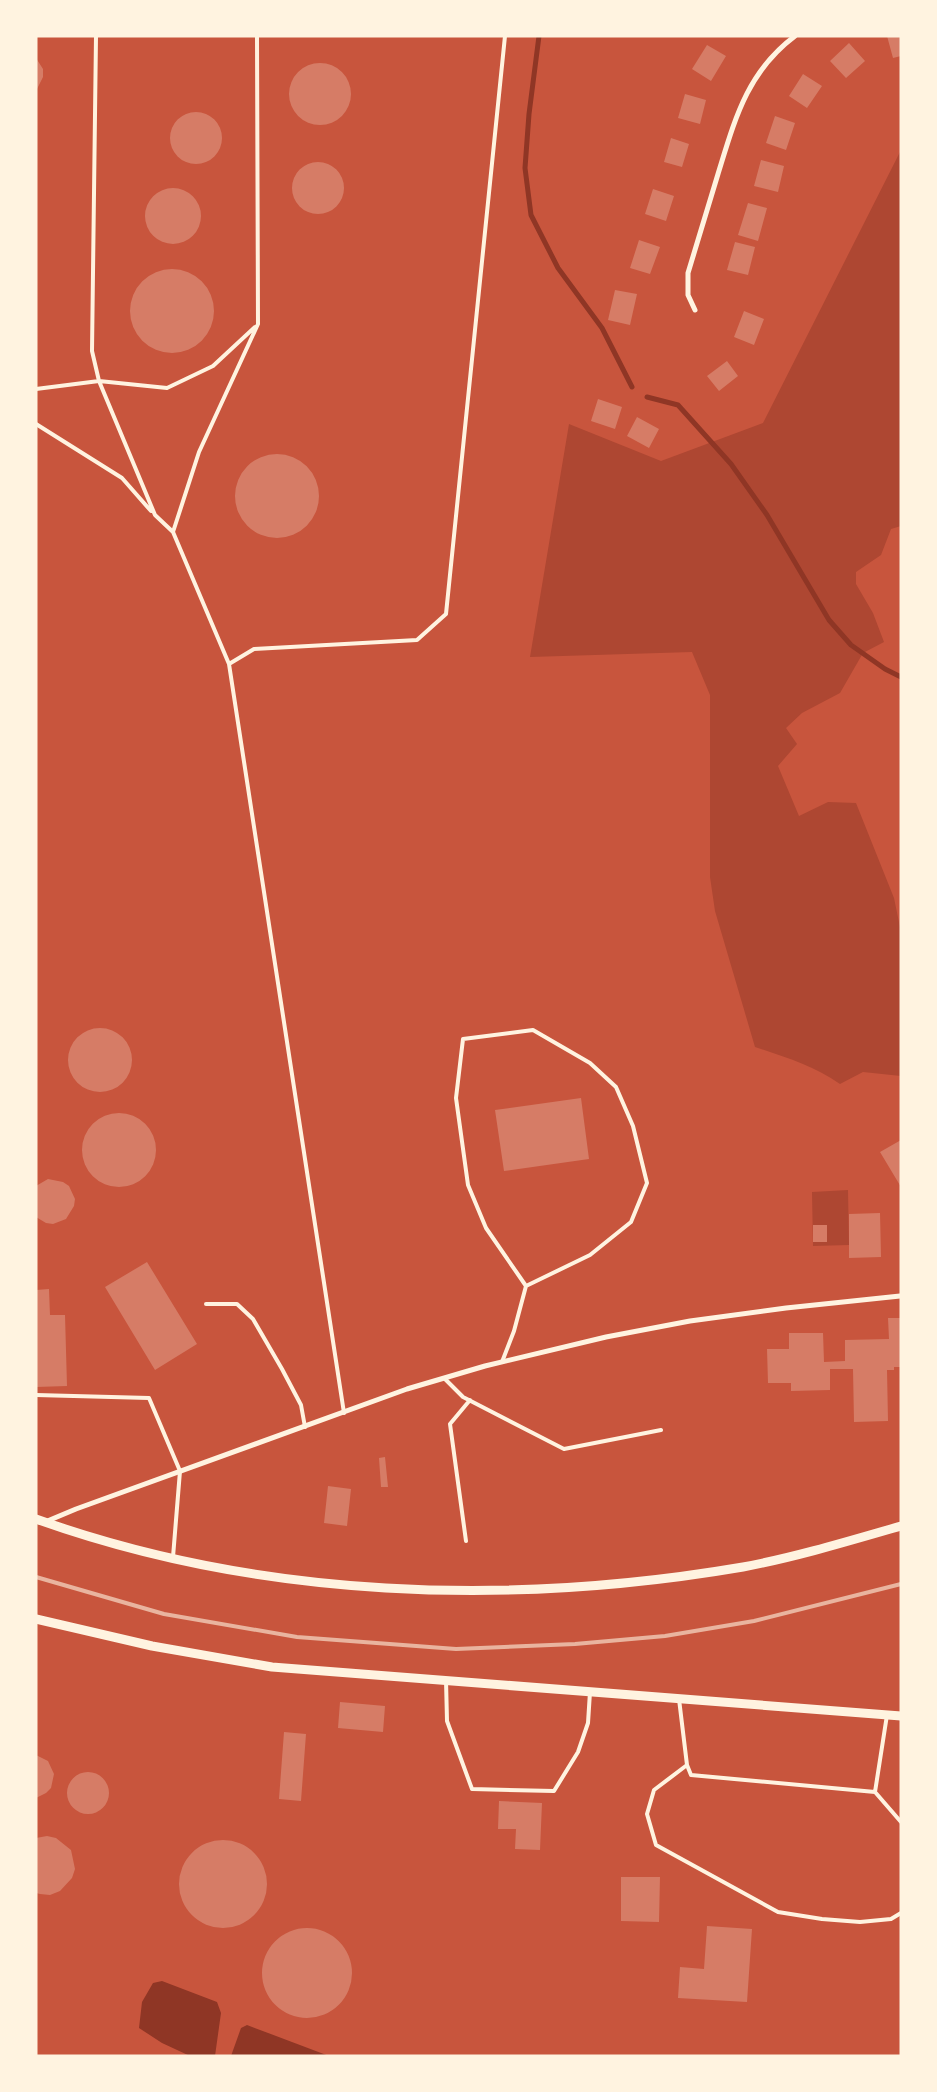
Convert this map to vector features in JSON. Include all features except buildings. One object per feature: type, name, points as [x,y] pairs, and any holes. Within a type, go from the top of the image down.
[{"type":"street","points":[[695,310],[688,295],[688,273],[737,113],[756,76],[766,63],[795,36]]},
{"type":"street","points":[[41,1520],[444,1378],[502,1362],[606,1337],[690,1321],[786,1308],[900,1296]]},
{"type":"street","points":[[41,1520],[132,1549],[294,1579],[373,1586],[463,1590],[573,1587],[671,1577],[787,1558],[901,1526]]},
{"type":"street","points":[[36,1619],[152,1646],[272,1667],[590,1690],[901,1716]]},
{"type":"lane","points":[[96,36],[92,351],[99,381],[155,515]]},
{"type":"lane","points":[[173,532],[199,452],[258,324],[257,36]]},
{"type":"lane","points":[[229,664],[254,649],[417,640],[446,614],[505,36]]},
{"type":"lane","points":[[36,389],[99,381],[167,388],[213,366],[258,324]]},
{"type":"lane","points":[[36,424],[122,478],[173,532],[229,664],[344,1413]]},
{"type":"lane","points":[[502,1362],[514,1331],[526,1286],[590,1255],[631,1222],[648,1182],[633,1126],[616,1087],[590,1063],[533,1030],[463,1039],[456,1098],[468,1185],[486,1228],[526,1286]]},
{"type":"lane","points":[[206,1304],[237,1304],[253,1319],[301,1405],[305,1427]]},
{"type":"lane","points":[[444,1378],[463,1397],[564,1449],[661,1430]]},
{"type":"lane","points":[[36,1395],[149,1398],[180,1471],[173,1558]]},
{"type":"lane","points":[[466,1541],[450,1424],[470,1400]]},
{"type":"lane","points":[[446,1680],[447,1721],[472,1789],[554,1791],[578,1752],[588,1723],[590,1690]]},
{"type":"lane","points":[[678,1697],[690,1775],[876,1792],[901,1822]]},
{"type":"lane","points":[[876,1792],[887,1715]]},
{"type":"lane","points":[[687,1765],[654,1790],[648,1814],[656,1845],[778,1912],[822,1919],[860,1922],[891,1919],[901,1913]]},
{"type":"shaded area","points":[[901,150],[901,526],[891,529],[881,555],[856,572],[856,584],[873,613],[884,642],[863,653],[840,693],[802,713],[786,728],[797,744],[778,766],[799,816],[828,802],[856,803],[894,898],[901,932],[901,1076],[863,1072],[840,1084],[810,1067],[755,1047],[715,911],[710,877],[710,695],[692,652],[530,657],[569,424],[661,461],[763,423]]},
{"type":"shaded area","points":[[848,1190],[849,1245],[813,1246],[812,1192]]},
{"type":"shaded area","points":[[162,1981],[217,2002],[221,2013],[215,2056],[190,2056],[162,2043],[139,2028],[142,2002],[153,1983]]},
{"type":"shaded area","points":[[247,2025],[329,2056],[231,2056],[241,2028]]},
{"type":"waterway","points":[[539,36],[529,114],[525,168],[531,215],[558,268],[602,328],[632,387]]},
{"type":"waterway","points":[[647,397],[678,405],[731,464],[767,515],[829,620],[851,645],[885,669],[901,677]]},
{"type":"railway","points":[[36,1577],[164,1614],[297,1637],[456,1649],[575,1644],[665,1636],[754,1621],[901,1584]]}]
